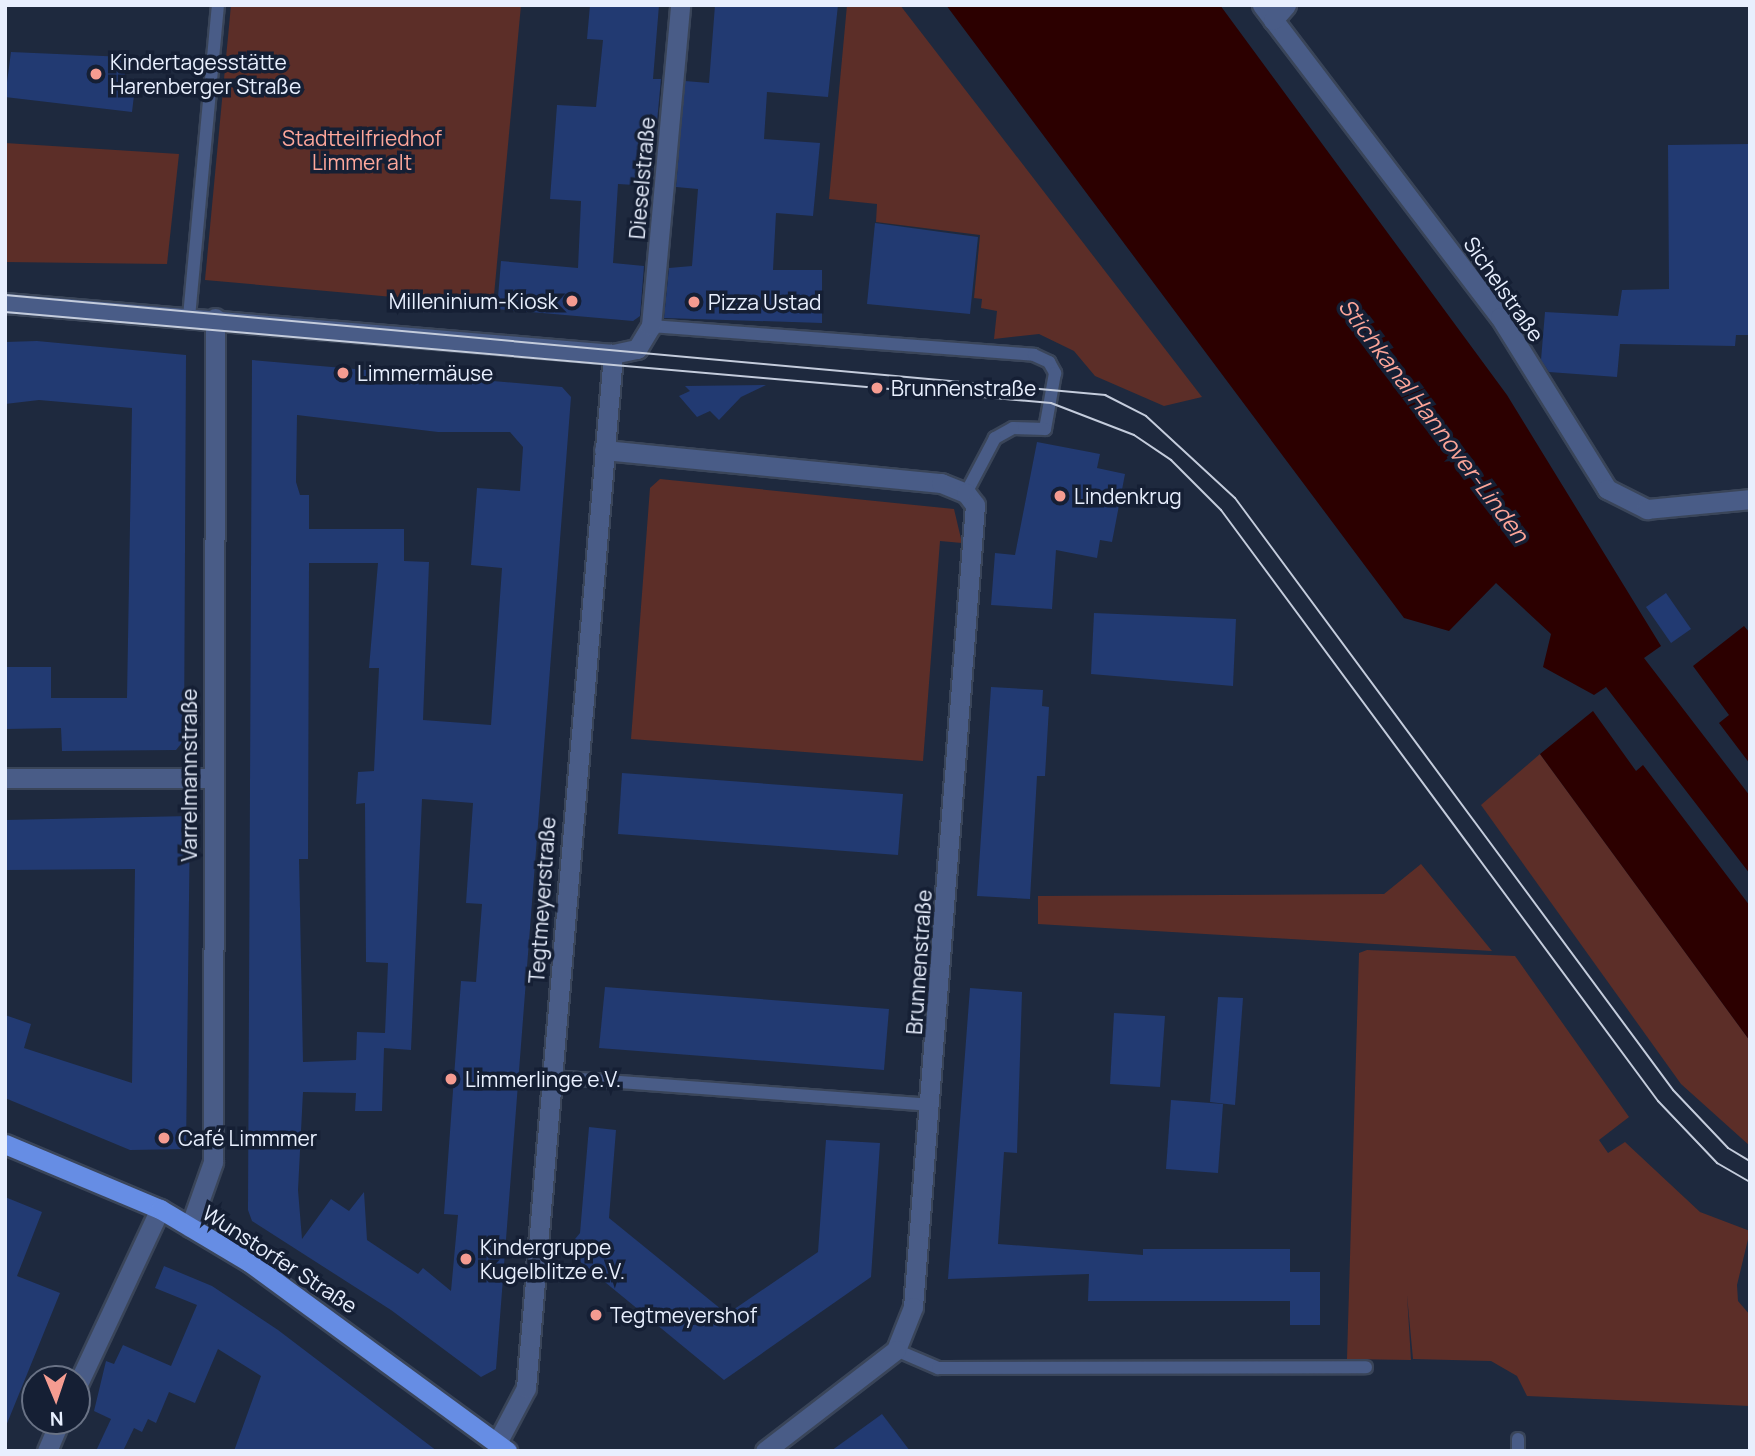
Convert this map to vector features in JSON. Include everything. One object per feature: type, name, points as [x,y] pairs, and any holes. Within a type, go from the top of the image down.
[{"type":"main road","name":"Wunstorfer Straße","points":[[5,1144],[160,1209],[190,1227],[317,1307],[502,1447]]},
{"type":"street","name":"Dieselstraße","points":[[613,354],[637,349],[651,326],[680,5]]},
{"type":"street","name":"Sichelstraße","points":[[1274,10],[1500,317],[1607,489],[1647,509],[1750,499]]},
{"type":"street","points":[[5,303],[215,318],[613,354]]},
{"type":"street","name":"Varrelmannstraße","points":[[190,1227],[214,1162],[211,778],[215,318]]},
{"type":"street","name":"Tegtmeyerstraße","points":[[502,1447],[526,1388],[613,354]]},
{"type":"street","points":[[604,450],[941,482],[966,492]]},
{"type":"street","name":"Brunnenstraße","points":[[896,1350],[913,1307],[930,1105],[976,520],[966,492]]},
{"type":"street","points":[[5,778],[211,778]]},
{"type":"street","points":[[86,1365],[160,1209]]},
{"type":"street","points":[[765,1451],[896,1350]]},
{"type":"lane","points":[[189,317],[218,5]]},
{"type":"lane","points":[[651,326],[1034,355],[1055,373],[1045,429],[1013,429],[996,438],[966,492]]},
{"type":"lane","points":[[551,1077],[930,1105]]},
{"type":"lane","points":[[896,1350],[938,1368],[1366,1367]]},
{"type":"green space","name":"Stadtteilfriedhof Limmer alt","points":[[231,5],[521,5],[493,306],[205,280]]},
{"type":"green space","points":[[847,5],[900,5],[1202,397],[1164,406],[1095,376],[1074,351],[1039,334],[994,339],[997,311],[981,308],[982,299],[974,298],[980,235],[876,222],[877,204],[829,199]]},
{"type":"green space","points":[[5,143],[179,154],[167,264],[5,262]]},
{"type":"green space","points":[[660,479],[954,509],[962,543],[940,541],[923,761],[631,739],[650,488]]},
{"type":"green space","points":[[1540,754],[1750,1041],[1750,1146],[1681,1084],[1481,805]]},
{"type":"green space","points":[[1421,864],[1492,951],[1038,924],[1038,896],[1384,894]]},
{"type":"green space","points":[[1367,950],[1515,956],[1629,1117],[1599,1140],[1608,1153],[1625,1142],[1700,1212],[1750,1231],[1737,1285],[1738,1301],[1750,1315],[1750,1406],[1527,1396],[1517,1376],[1491,1361],[1413,1359],[1407,1295],[1411,1360],[1347,1359],[1359,953]]},
{"type":"water","name":"Stichkanal Hannover-Linden","points":[[946,5],[1220,5],[1507,395],[1661,646],[1644,658],[1750,796],[1750,874],[1606,687],[1594,695],[1543,667],[1551,634],[1496,583],[1449,631],[1404,618]]},
{"type":"water","points":[[1744,626],[1750,633],[1750,764],[1719,723],[1729,715],[1693,666]]},
{"type":"water","points":[[1593,711],[1636,771],[1643,765],[1750,906],[1750,1041],[1540,754]]},
{"type":"building","points":[[590,5],[659,5],[653,79],[661,79],[651,186],[618,184],[613,263],[644,266],[640,316],[633,321],[497,309],[501,261],[578,268],[581,201],[550,199],[557,105],[596,107],[603,40],[587,39]]},
{"type":"building","points":[[715,5],[838,5],[828,97],[767,92],[764,139],[820,143],[813,216],[776,213],[773,270],[822,270],[822,323],[664,318],[669,268],[692,266],[698,189],[676,187],[685,81],[709,83]]},
{"type":"building","points":[[11,52],[126,57],[124,86],[135,87],[132,112],[5,97]]},
{"type":"building","points":[[1750,144],[1750,335],[1736,335],[1735,346],[1620,344],[1617,377],[1549,372],[1541,360],[1545,312],[1618,316],[1622,290],[1669,289],[1668,145]]},
{"type":"building","points":[[875,223],[978,237],[970,314],[867,304]]},
{"type":"building","points":[[37,341],[186,355],[184,740],[176,750],[62,751],[61,728],[5,729],[5,667],[51,667],[51,698],[127,698],[132,408],[39,400],[5,404],[5,342]]},
{"type":"building","points":[[252,360],[562,387],[571,397],[496,1369],[481,1377],[391,1310],[252,1221],[248,1210]],"holes":[[[297,415],[438,432],[510,432],[523,447],[520,491],[477,488],[471,565],[502,568],[491,725],[423,720],[429,562],[404,561],[404,529],[309,529],[309,495],[300,495],[296,482]],[[309,563],[378,563],[369,668],[379,668],[374,771],[358,772],[356,804],[365,803],[366,962],[388,963],[385,1033],[357,1032],[356,1060],[303,1062],[299,859],[308,859]],[[422,799],[473,803],[466,903],[482,904],[476,982],[461,981],[444,1214],[458,1215],[451,1291],[423,1268],[418,1274],[367,1240],[364,1192],[349,1211],[331,1199],[302,1239],[298,1190],[303,1092],[356,1093],[355,1111],[382,1111],[384,1048],[411,1050]]]},
{"type":"building","points":[[766,385],[741,397],[719,420],[710,411],[697,417],[679,396],[690,391],[685,386]]},
{"type":"building","points":[[1037,442],[1100,454],[1097,468],[1125,474],[1112,542],[1100,540],[1097,558],[1056,550],[1052,609],[991,605],[995,553],[1015,555]]},
{"type":"building","points":[[1666,593],[1691,629],[1671,643],[1646,607]]},
{"type":"building","points":[[1094,613],[1236,619],[1233,686],[1091,674]]},
{"type":"building","points":[[991,687],[1043,690],[1042,706],[1049,707],[1045,776],[1037,776],[1030,899],[977,896]]},
{"type":"building","points":[[622,773],[903,794],[898,855],[618,834]]},
{"type":"building","points":[[190,816],[186,1149],[130,1150],[5,1098],[5,1015],[31,1024],[24,1048],[132,1083],[135,869],[5,870],[5,820]]},
{"type":"building","points":[[605,987],[889,1009],[884,1070],[599,1048]]},
{"type":"building","points":[[970,988],[1022,992],[1017,1153],[1004,1152],[998,1244],[1143,1255],[1143,1249],[1290,1249],[1290,1272],[1320,1272],[1320,1325],[1290,1325],[1290,1301],[1088,1301],[1089,1274],[948,1279]]},
{"type":"building","points":[[1218,997],[1243,998],[1235,1105],[1210,1102]]},
{"type":"building","points":[[1114,1013],[1165,1016],[1160,1087],[1110,1084]]},
{"type":"building","points":[[1171,1100],[1223,1104],[1218,1173],[1166,1169]]},
{"type":"building","points":[[589,1127],[616,1130],[609,1218],[727,1314],[818,1252],[826,1140],[880,1143],[871,1277],[724,1380],[566,1250],[580,1233]]},
{"type":"building","points":[[5,1197],[42,1212],[17,1276],[60,1293],[31,1365],[21,1365],[21,1389],[6,1426]]},
{"type":"building","points":[[164,1266],[212,1286],[278,1330],[437,1451],[234,1451],[261,1376],[218,1349],[195,1403],[169,1392],[156,1423],[148,1419],[142,1432],[134,1428],[123,1451],[96,1451],[111,1419],[94,1411],[106,1361],[114,1364],[123,1345],[171,1366],[197,1305],[155,1288]]},
{"type":"building","points":[[882,1414],[910,1451],[831,1451]]},
{"type":"tram line","points":[[5,295],[1105,395],[1146,416],[1235,498],[1673,1090],[1728,1148],[1750,1161]]},
{"type":"tram line","points":[[5,312],[1051,403],[1134,435],[1171,460],[1221,510],[1658,1101],[1717,1163],[1750,1182]]},
{"type":"place","name":"Kindertagesstätte Harenberger Straße","points":[[96,74]]},
{"type":"place","name":"Milleninium-Kiosk","points":[[572,301]]},
{"type":"place","name":"Pizza Ustad","points":[[694,302]]},
{"type":"place","name":"Limmermäuse","points":[[343,373]]},
{"type":"place","name":"Brunnenstraße","points":[[877,388]]},
{"type":"place","name":"Lindenkrug","points":[[1060,496]]},
{"type":"place","name":"Limmerlinge e.V.","points":[[451,1079]]},
{"type":"place","name":"Café Limmmer","points":[[164,1138]]},
{"type":"place","name":"Kindergruppe Kugelblitze e.V.","points":[[466,1259]]},
{"type":"place","name":"Tegtmeyershof","points":[[596,1315]]}]
